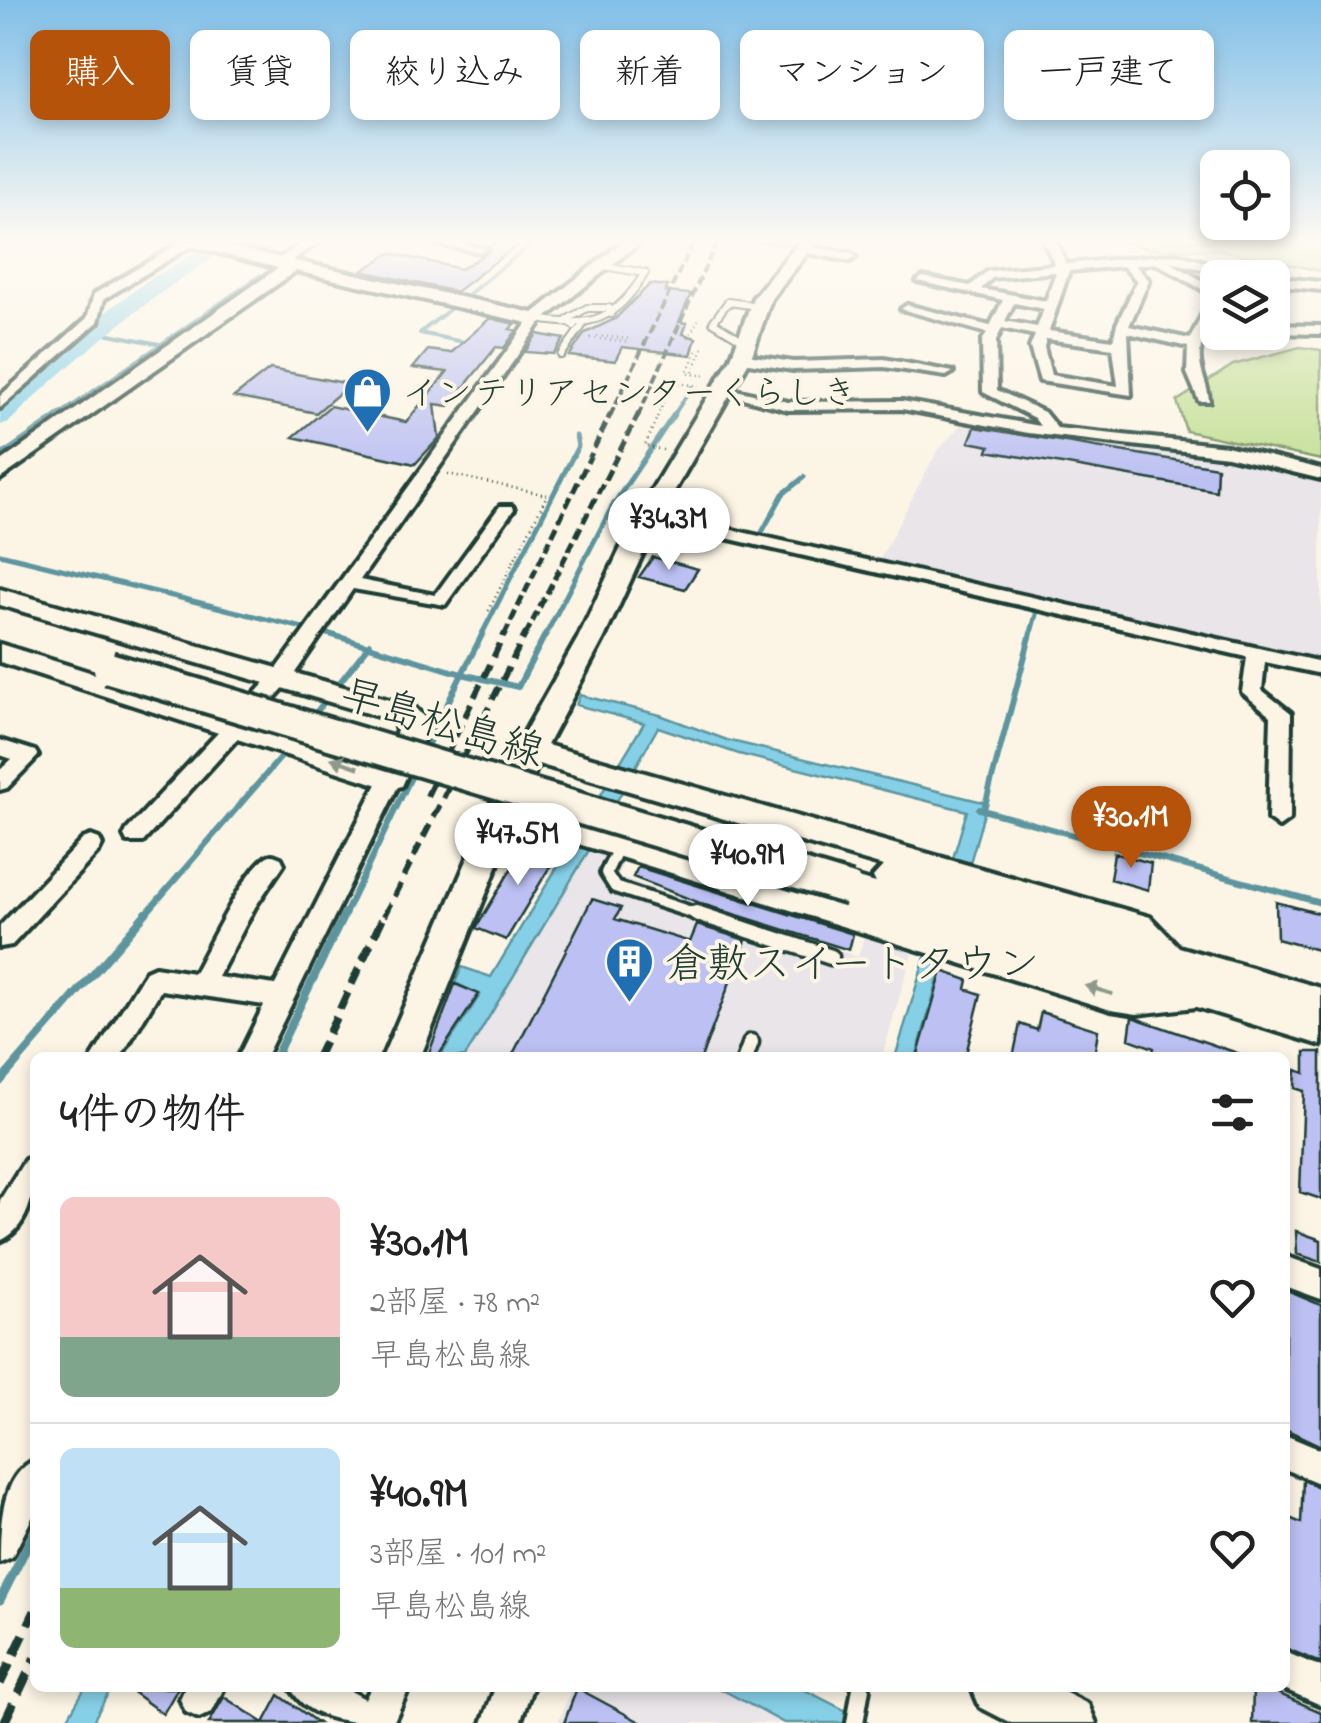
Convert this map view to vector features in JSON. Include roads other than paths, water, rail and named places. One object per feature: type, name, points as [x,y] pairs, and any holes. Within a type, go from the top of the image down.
[{"type":"main road","points":[[0,472],[207,321]]},
{"type":"main road","points":[[403,1052],[502,808],[591,638],[648,516],[751,321]]},
{"type":"main road","points":[[0,597],[412,719],[412,732],[392,778],[0,652]]},
{"type":"main road","name":"早島松島線","points":[[0,616],[784,846],[948,907]]},
{"type":"main road","name":"早島松島線","points":[[0,634],[849,888],[948,907],[1169,960],[1321,1004]]},
{"type":"main road","points":[[529,752],[622,778],[948,907],[1111,994],[1137,998],[1195,992],[1321,1029]]},
{"type":"main road","points":[[502,808],[598,838],[948,907]]},
{"type":"main road","points":[[1007,1692],[1069,1723]]},
{"type":"street","points":[[0,404],[90,321]]},
{"type":"street","points":[[135,836],[281,678],[535,321]]},
{"type":"street","points":[[970,321],[1118,345]]},
{"type":"street","points":[[997,321],[990,392],[1039,415],[1053,432]]},
{"type":"street","points":[[1045,321],[1037,347],[1045,378],[1126,392],[1118,345],[1125,321]]},
{"type":"street","points":[[1122,328],[1193,344]]},
{"type":"street","points":[[1290,329],[1321,330]]},
{"type":"street","points":[[1200,331],[1193,344],[1194,382],[1204,398]]},
{"type":"street","points":[[742,340],[794,366],[884,363],[946,372]]},
{"type":"street","points":[[718,384],[788,406],[902,405],[1053,432],[1227,452],[1321,474]]},
{"type":"street","points":[[348,583],[438,602],[506,509]]},
{"type":"street","points":[[648,516],[1321,668]]},
{"type":"street","points":[[1256,653],[1252,692],[1281,713],[1279,819]]},
{"type":"street","points":[[0,748],[28,756],[0,782]]},
{"type":"street","points":[[254,1052],[392,778]]},
{"type":"street","points":[[0,937],[4,938],[91,845]]},
{"type":"street","points":[[201,984],[246,900],[273,864]]},
{"type":"street","points":[[109,1052],[155,978],[282,997]]},
{"type":"street","points":[[0,1226],[30,1178]]},
{"type":"street","points":[[1290,1273],[1321,1284]]},
{"type":"street","points":[[1290,1454],[1321,1467]]},
{"type":"street","points":[[0,1545],[30,1487]]},
{"type":"street","points":[[1290,1672],[1321,1686]]},
{"type":"street","points":[[317,1692],[372,1723],[388,1692]]},
{"type":"street","points":[[501,1723],[513,1692]]},
{"type":"lane","points":[[546,321],[578,326],[591,321]]},
{"type":"lane","points":[[571,321],[578,326]]},
{"type":"lane","points":[[714,321],[742,340]]},
{"type":"lane","points":[[561,355],[578,326]]},
{"type":"lane","points":[[598,838],[606,873],[616,887],[831,957]]},
{"type":"lane","points":[[747,1052],[750,1042]]},
{"type":"water","points":[[580,695],[660,715],[727,740],[987,803],[968,870],[951,865],[967,811],[739,754],[658,727],[468,1052],[443,1052],[480,995],[455,983],[462,967],[491,977],[644,723],[576,705]]},
{"type":"water","points":[[928,947],[946,952],[917,1052],[897,1052]]},
{"type":"water","points":[[83,1692],[109,1692],[92,1723],[65,1723]]},
{"type":"water","points":[[726,1692],[809,1692],[870,1723],[784,1723]]},
{"type":"waterway","points":[[0,417],[65,354],[108,321]]},
{"type":"waterway","points":[[58,416],[194,321]]},
{"type":"waterway","points":[[421,332],[434,321]]},
{"type":"waterway","points":[[95,331],[159,344]]},
{"type":"waterway","points":[[420,333],[468,343]]},
{"type":"waterway","points":[[674,415],[692,387]]},
{"type":"waterway","points":[[0,456],[62,413]]},
{"type":"waterway","points":[[545,636],[613,505],[674,415]]},
{"type":"waterway","points":[[481,636],[578,446],[576,436]]},
{"type":"waterway","points":[[804,477],[783,494],[755,545],[1037,611],[1030,636]]},
{"type":"waterway","points":[[0,554],[336,636]]},
{"type":"waterway","points":[[326,633],[336,636]]},
{"type":"waterway","points":[[462,674],[483,633]]},
{"type":"waterway","points":[[462,674],[518,687],[546,633]]},
{"type":"waterway","points":[[984,809],[1031,633]]},
{"type":"waterway","points":[[336,636],[369,646]]},
{"type":"waterway","points":[[310,720],[369,646]]},
{"type":"waterway","points":[[369,646],[462,674]]},
{"type":"waterway","points":[[424,752],[462,674]]},
{"type":"waterway","points":[[144,916],[287,750]]},
{"type":"waterway","points":[[344,916],[416,767]]},
{"type":"waterway","points":[[979,809],[1321,903]]},
{"type":"waterway","points":[[0,1082],[146,913]]},
{"type":"waterway","points":[[278,1052],[345,913]]},
{"type":"waterway","points":[[0,1600],[30,1541]]},
{"type":"railway","points":[[610,416],[655,321]]},
{"type":"railway","points":[[638,416],[681,321]]},
{"type":"railway","points":[[504,636],[611,413]]},
{"type":"railway","points":[[525,636],[639,413]]},
{"type":"railway","points":[[427,796],[505,633]]},
{"type":"railway","points":[[384,916],[526,633]]},
{"type":"railway","points":[[320,1052],[385,913]]},
{"type":"railway","points":[[0,1684],[30,1621]]},
{"type":"railway","points":[[4,1723],[30,1668]]},
{"type":"place","name":"インテリアセンターくらしき","points":[[367,434]]},
{"type":"place","name":"倉敷スイートタウン","points":[[630,1004]]}]
